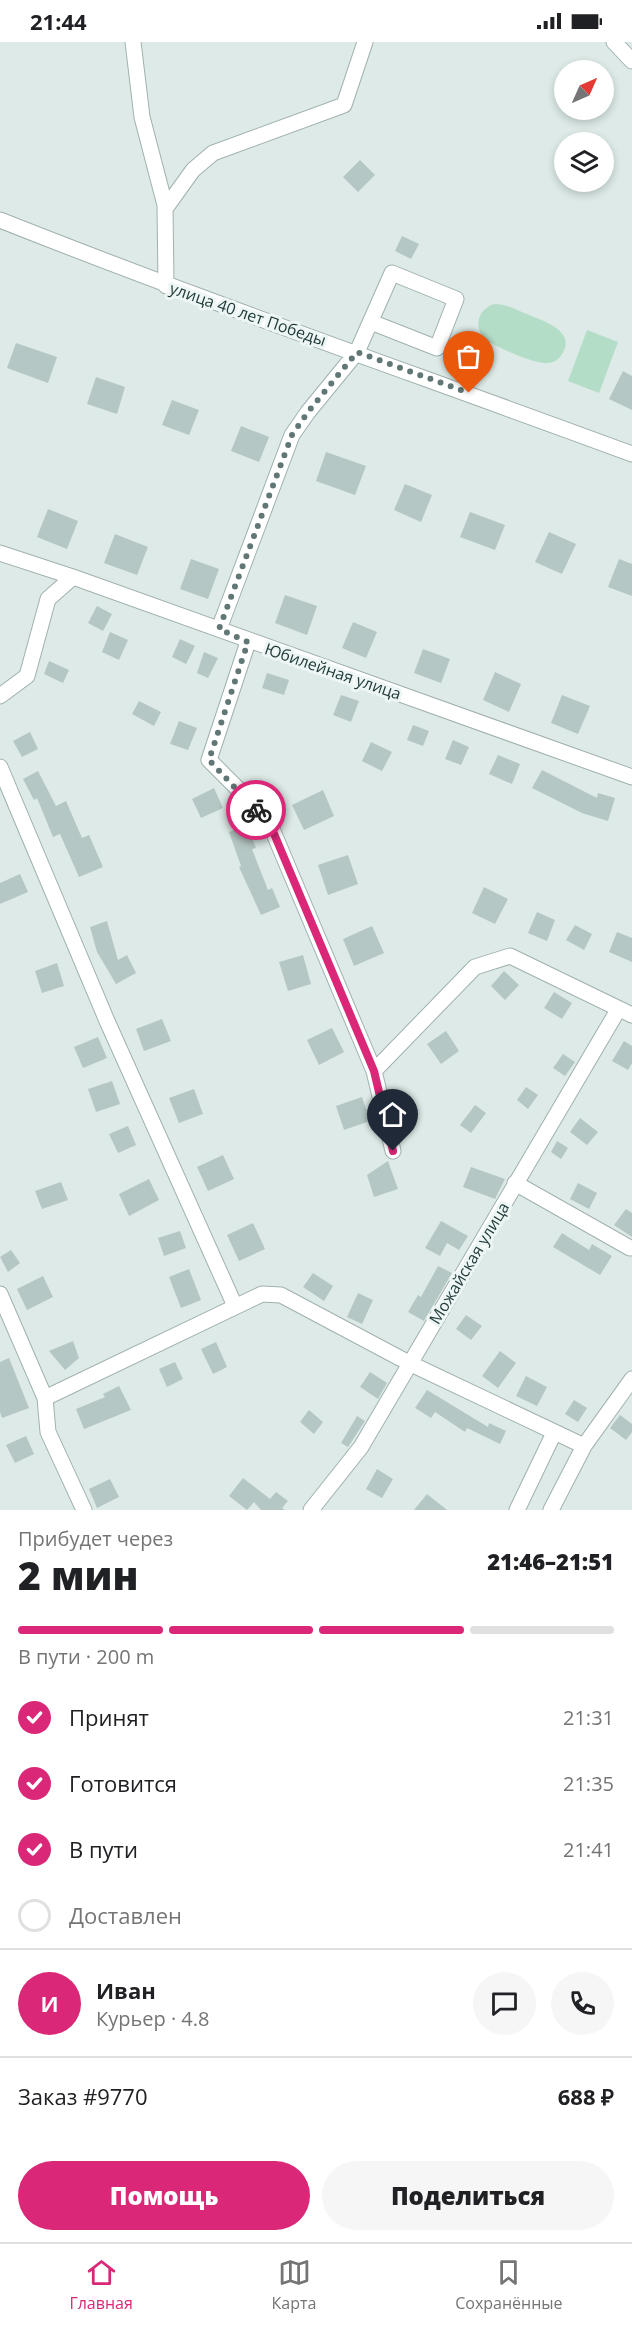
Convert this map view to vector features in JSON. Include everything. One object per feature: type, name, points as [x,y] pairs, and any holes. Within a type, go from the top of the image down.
[{"type":"street","points":[[133,42],[142,117],[150,153],[162,186],[165,209],[166,286]]},
{"type":"street","points":[[165,209],[194,170],[213,153],[344,105],[365,42]]},
{"type":"street","points":[[614,42],[632,61]]},
{"type":"street","name":"улица 40 лет Победы","points":[[0,220],[166,286],[357,352],[632,454]]},
{"type":"street","points":[[219,629],[292,435],[357,352],[392,273],[456,298],[437,348],[371,322]]},
{"type":"street","name":"Юбилейная улица","points":[[0,553],[632,777]]},
{"type":"street","points":[[0,696],[27,676],[48,600],[73,577]]},
{"type":"street","points":[[248,642],[209,760],[247,798],[272,829],[374,1071],[393,1151]]},
{"type":"street","points":[[0,767],[107,1022],[235,1306]]},
{"type":"street","points":[[374,1071],[475,967],[497,958],[510,956],[522,960],[625,1013]]},
{"type":"street","name":"Можайская улица","points":[[311,1510],[361,1447],[515,1183],[625,1013]]},
{"type":"street","points":[[515,1183],[630,1248]]},
{"type":"street","points":[[0,1294],[45,1398],[48,1432],[84,1510]]},
{"type":"street","points":[[45,1398],[262,1294],[281,1295],[409,1363],[584,1446]]},
{"type":"street","points":[[551,1510],[584,1446],[632,1379]]},
{"type":"street","points":[[517,1510],[554,1433]]},
{"type":"green space","points":[[494,304],[503,305],[542,320],[556,328],[565,339],[561,356],[550,363],[542,363],[505,350],[483,338],[478,323],[479,318],[484,310]]},
{"type":"green space","points":[[587,330],[618,342],[599,393],[568,381]]},
{"type":"building","points":[[360,160],[375,175],[358,192],[343,177]]},
{"type":"building","points":[[402,236],[419,244],[411,259],[395,251]]},
{"type":"building","points":[[16,343],[57,357],[48,383],[7,368]]},
{"type":"building","points":[[623,371],[632,376],[632,410],[609,399]]},
{"type":"building","points":[[96,377],[125,387],[117,414],[87,404]]},
{"type":"building","points":[[172,400],[199,410],[189,435],[162,425]]},
{"type":"building","points":[[241,426],[269,437],[259,462],[231,451]]},
{"type":"building","points":[[326,452],[366,466],[355,495],[316,481]]},
{"type":"building","points":[[405,484],[432,495],[421,522],[394,510]]},
{"type":"building","points":[[48,509],[78,521],[67,549],[37,537]]},
{"type":"building","points":[[470,512],[505,525],[495,550],[460,537]]},
{"type":"building","points":[[549,532],[576,544],[562,574],[535,562]]},
{"type":"building","points":[[115,534],[148,547],[137,575],[104,563]]},
{"type":"building","points":[[191,559],[219,569],[208,599],[180,589]]},
{"type":"building","points":[[619,559],[632,564],[632,596],[608,587]]},
{"type":"building","points":[[285,595],[317,606],[307,635],[275,623]]},
{"type":"building","points":[[97,606],[112,614],[103,631],[88,623]]},
{"type":"building","points":[[353,622],[377,632],[366,658],[342,648]]},
{"type":"building","points":[[110,632],[128,640],[119,660],[102,652]]},
{"type":"building","points":[[180,639],[195,646],[186,664],[172,657]]},
{"type":"building","points":[[423,649],[450,659],[441,683],[414,673]]},
{"type":"building","points":[[204,652],[218,658],[208,678],[197,673]]},
{"type":"building","points":[[49,661],[69,670],[63,683],[44,674]]},
{"type":"building","points":[[495,672],[521,684],[509,712],[483,700]]},
{"type":"building","points":[[267,673],[289,680],[284,695],[262,688]]},
{"type":"building","points":[[341,695],[359,701],[351,722],[333,715]]},
{"type":"building","points":[[562,695],[590,706],[578,734],[551,723]]},
{"type":"building","points":[[139,701],[161,712],[154,726],[132,714]]},
{"type":"building","points":[[179,721],[197,728],[188,750],[170,744]]},
{"type":"building","points":[[413,725],[429,731],[423,746],[407,740]]},
{"type":"building","points":[[30,732],[38,749],[22,757],[13,741]]},
{"type":"building","points":[[453,740],[469,747],[461,765],[445,759]]},
{"type":"building","points":[[371,742],[392,752],[382,771],[362,761]]},
{"type":"building","points":[[498,755],[520,764],[512,784],[489,774]]},
{"type":"building","points":[[542,770],[597,798],[598,793],[615,798],[608,821],[582,813],[532,788]]},
{"type":"building","points":[[38,771],[56,806],[66,801],[82,838],[89,835],[103,867],[79,877],[60,834],[53,837],[37,798],[34,800],[23,779]]},
{"type":"building","points":[[214,788],[223,808],[201,818],[192,799]]},
{"type":"building","points":[[323,790],[334,816],[304,830],[292,805]]},
{"type":"building","points":[[247,825],[256,848],[252,849],[268,890],[272,888],[280,907],[261,915],[239,867],[241,866],[229,832]]},
{"type":"building","points":[[348,855],[358,884],[328,895],[318,865]]},
{"type":"building","points":[[20,874],[28,892],[0,904],[0,883]]},
{"type":"building","points":[[484,887],[508,899],[495,924],[472,913]]},
{"type":"building","points":[[537,912],[555,920],[547,941],[528,933]]},
{"type":"building","points":[[107,921],[118,960],[127,955],[136,973],[116,984],[97,952],[90,927]]},
{"type":"building","points":[[575,925],[592,934],[584,950],[566,940]]},
{"type":"building","points":[[372,926],[384,953],[354,966],[343,939]]},
{"type":"building","points":[[617,932],[632,938],[632,962],[609,952]]},
{"type":"building","points":[[303,955],[311,984],[288,991],[279,962]]},
{"type":"building","points":[[57,963],[64,986],[42,993],[35,971]]},
{"type":"building","points":[[504,971],[519,985],[505,1000],[491,986]]},
{"type":"building","points":[[554,992],[572,1003],[562,1019],[544,1008]]},
{"type":"building","points":[[162,1019],[171,1041],[144,1051],[136,1029]]},
{"type":"building","points":[[332,1028],[344,1052],[319,1065],[307,1040]]},
{"type":"building","points":[[446,1031],[459,1051],[441,1064],[427,1044]]},
{"type":"building","points":[[98,1037],[107,1058],[83,1068],[74,1047]]},
{"type":"building","points":[[624,1041],[632,1046],[632,1063],[628,1070],[612,1061]]},
{"type":"building","points":[[563,1054],[575,1062],[565,1076],[553,1068]]},
{"type":"building","points":[[112,1081],[120,1104],[96,1112],[88,1089]]},
{"type":"building","points":[[526,1087],[538,1095],[528,1109],[517,1100]]},
{"type":"building","points":[[194,1089],[203,1114],[179,1123],[169,1098]]},
{"type":"building","points":[[362,1097],[370,1121],[344,1130],[336,1106]]},
{"type":"building","points":[[475,1105],[486,1113],[471,1133],[460,1125]]},
{"type":"building","points":[[580,1118],[598,1132],[587,1145],[570,1132]]},
{"type":"building","points":[[128,1126],[136,1145],[118,1153],[109,1134]]},
{"type":"building","points":[[557,1141],[568,1148],[561,1159],[551,1152]]},
{"type":"building","points":[[223,1155],[234,1179],[208,1191],[197,1167]]},
{"type":"building","points":[[388,1161],[398,1189],[374,1197],[367,1175]]},
{"type":"building","points":[[471,1167],[505,1179],[495,1199],[463,1187]]},
{"type":"building","points":[[149,1179],[159,1200],[129,1216],[119,1194]]},
{"type":"building","points":[[61,1182],[68,1200],[42,1209],[35,1191]]},
{"type":"building","points":[[578,1183],[597,1193],[589,1209],[570,1199]]},
{"type":"building","points":[[626,1209],[632,1213],[632,1237],[614,1225]]},
{"type":"building","points":[[441,1221],[468,1236],[459,1250],[447,1243],[440,1256],[425,1248]]},
{"type":"building","points":[[253,1223],[265,1249],[239,1261],[227,1235]]},
{"type":"building","points":[[180,1231],[186,1248],[164,1256],[158,1238]]},
{"type":"building","points":[[562,1233],[589,1250],[592,1244],[612,1256],[600,1275],[553,1247]]},
{"type":"building","points":[[11,1250],[20,1263],[8,1272],[0,1257]]},
{"type":"building","points":[[438,1266],[452,1273],[424,1321],[408,1312],[418,1295],[421,1297]]},
{"type":"building","points":[[189,1269],[201,1300],[181,1308],[169,1277]]},
{"type":"building","points":[[313,1273],[333,1286],[324,1301],[303,1287]]},
{"type":"building","points":[[43,1276],[53,1297],[27,1310],[17,1289]]},
{"type":"building","points":[[358,1293],[373,1300],[362,1324],[347,1317]]},
{"type":"building","points":[[466,1315],[482,1326],[471,1340],[456,1329]]},
{"type":"building","points":[[73,1341],[79,1358],[65,1370],[49,1351]]},
{"type":"building","points":[[216,1342],[227,1367],[213,1374],[201,1349]]},
{"type":"building","points":[[500,1351],[516,1363],[498,1388],[482,1376]]},
{"type":"building","points":[[9,1358],[29,1408],[2,1418],[0,1362]]},
{"type":"building","points":[[175,1362],[183,1379],[167,1387],[159,1369]]},
{"type":"building","points":[[370,1372],[387,1383],[378,1399],[360,1387]]},
{"type":"building","points":[[526,1376],[547,1387],[537,1406],[516,1396]]},
{"type":"building","points":[[119,1386],[131,1410],[84,1429],[76,1409],[105,1397],[103,1394]]},
{"type":"building","points":[[427,1390],[488,1427],[489,1423],[506,1431],[500,1444],[467,1428],[465,1432],[435,1412],[431,1418],[415,1408]]},
{"type":"building","points":[[574,1400],[587,1408],[578,1422],[565,1414]]},
{"type":"building","points":[[309,1410],[323,1422],[314,1434],[300,1422]]},
{"type":"building","points":[[620,1415],[632,1424],[632,1432],[626,1440],[610,1428]]},
{"type":"building","points":[[357,1416],[365,1421],[348,1447],[341,1443]]},
{"type":"building","points":[[26,1436],[34,1454],[15,1463],[6,1445]]},
{"type":"building","points":[[377,1469],[393,1479],[382,1498],[366,1489]]},
{"type":"building","points":[[243,1478],[270,1499],[276,1492],[288,1501],[282,1508],[285,1510],[261,1510],[254,1502],[247,1510],[229,1496]]},
{"type":"building","points":[[110,1479],[119,1497],[97,1508],[89,1489]]},
{"type":"building","points":[[427,1494],[447,1510],[414,1510]]},
{"type":"way so far","points":[[256,810],[209,760],[248,642],[219,629],[292,435],[357,352],[469,393]]},
{"type":"route","points":[[256,810],[272,829],[374,1071],[393,1151]]}]
